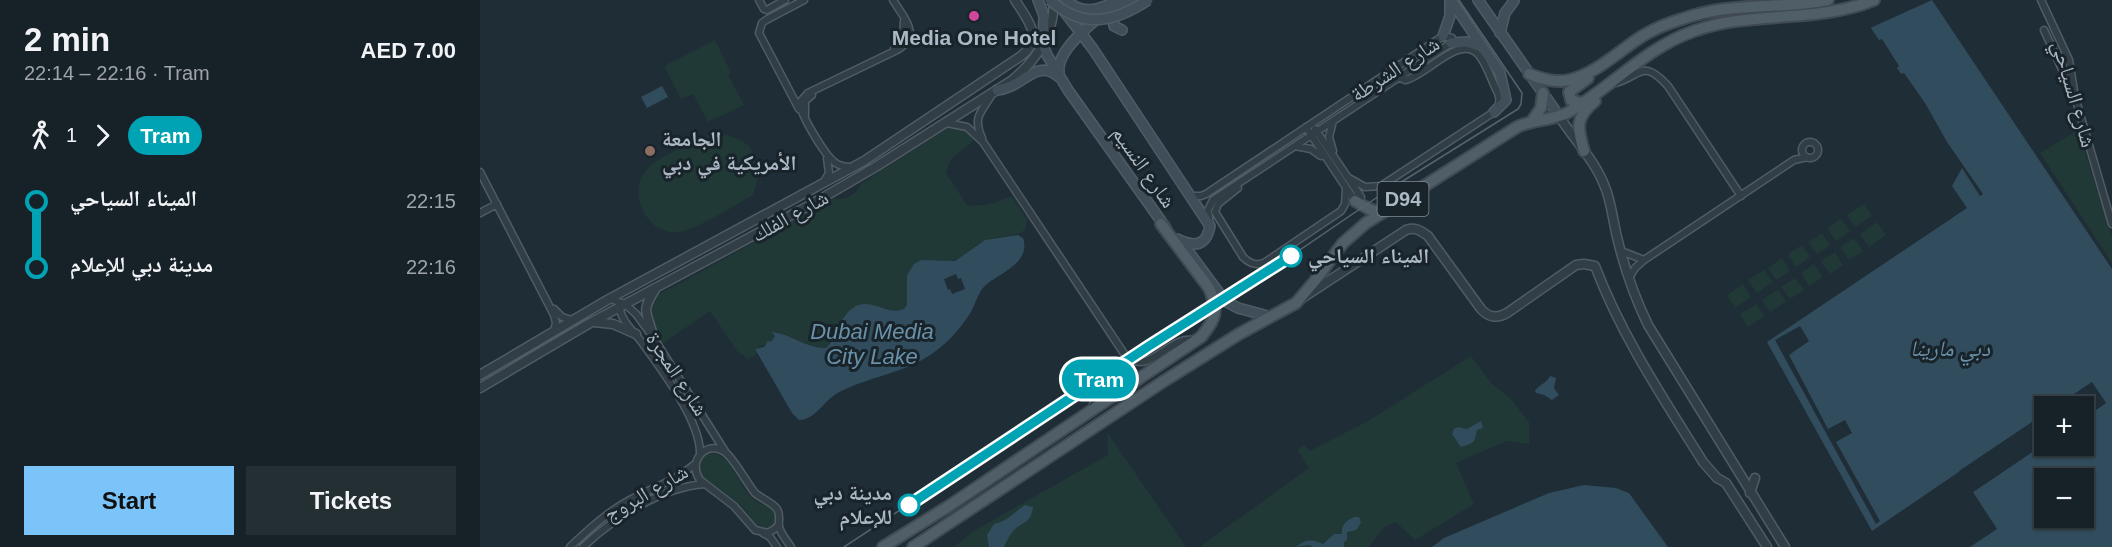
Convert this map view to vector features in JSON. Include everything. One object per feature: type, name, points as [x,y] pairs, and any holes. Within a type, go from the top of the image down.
[{"type":"main road","name":"شارع النسيم","points":[[1038,0],[1044,16],[1043,44],[1047,55],[1110,150],[1133,179],[1161,224],[1177,238],[1225,301],[1238,308],[1270,317]]},
{"type":"main road","name":"شارع النسيم","points":[[1054,0],[1107,69],[1210,226]]},
{"type":"main road","points":[[1054,0],[1068,13],[1096,20],[1124,15],[1148,0]]},
{"type":"main road","points":[[1066,0],[1076,8],[1089,11],[1121,0]]},
{"type":"main road","points":[[1061,78],[1059,63],[1064,52],[1121,0]]},
{"type":"main road","points":[[1122,30],[1114,26],[1113,17],[1134,0]]},
{"type":"main road","points":[[1443,36],[1450,16],[1450,0]]},
{"type":"main road","points":[[1450,0],[1482,47],[1489,65],[1500,73],[1506,100],[1494,112]]},
{"type":"main road","points":[[1478,0],[1559,116]]},
{"type":"main road","points":[[1529,74],[1549,80],[1562,81],[1576,78],[1657,29],[1695,15],[1735,6],[1790,5],[1828,0]]},
{"type":"main road","name":"D94","points":[[913,547],[1100,422],[1239,334],[1296,303],[1343,243],[1381,213],[1512,130],[1532,121],[1559,116],[1581,104],[1651,52],[1672,40],[1706,27],[1740,20],[1816,15],[1843,10],[1874,0]]},
{"type":"main road","points":[[1500,33],[1505,13],[1515,1]]},
{"type":"main road","points":[[1451,43],[1467,42],[1482,47]]},
{"type":"main road","points":[[1064,52],[1078,45],[1084,45],[1107,69]]},
{"type":"main road","points":[[995,91],[1017,84],[1042,69],[1051,71],[1061,78]]},
{"type":"main road","points":[[1581,104],[1571,100],[1569,92],[1589,77],[1592,70]]},
{"type":"main road","points":[[1584,151],[1579,131],[1580,118],[1587,107],[1600,96],[1607,84]]},
{"type":"main road","points":[[1532,121],[1541,108],[1543,93]]},
{"type":"main road","points":[[1355,201],[1381,213]]},
{"type":"main road","points":[[882,547],[1198,339],[1214,318],[1216,307],[1213,297],[1209,288],[1161,224]]},
{"type":"main road","points":[[1177,238],[1188,244],[1200,243],[1208,236],[1210,226]]},
{"type":"main road","points":[[896,547],[908,532]]},
{"type":"street","points":[[759,0],[767,10],[785,0]]},
{"type":"street","points":[[804,0],[766,20],[762,23],[759,33],[808,124],[833,162],[840,166],[852,167]]},
{"type":"street","points":[[799,108],[803,97],[903,47],[909,36],[909,24],[893,0]]},
{"type":"street","name":"شارع الفلك","points":[[480,375],[609,299],[852,167],[1028,51],[1033,40],[1032,28],[1015,0]]},
{"type":"street","name":"شارع الفلك","points":[[480,388],[621,304],[657,288],[812,204],[995,91],[1026,68],[1043,44],[1051,23],[1054,0]]},
{"type":"street","name":"شارع السياحي","points":[[2041,0],[2068,60],[2075,97],[2112,224]]},
{"type":"street","points":[[2044,30],[2075,97]]},
{"type":"street","name":"شارع الشرطة","points":[[1192,196],[1206,194],[1443,36],[1450,36],[1451,43],[1211,202],[1208,210],[1210,226]]},
{"type":"street","points":[[1347,177],[1365,188],[1382,186],[1494,112],[1499,104],[1500,98],[1489,65],[1475,51],[1462,48],[1455,50],[1415,77],[1405,80],[1399,77]]},
{"type":"street","points":[[1607,84],[1619,82],[1641,71],[1660,77],[1742,196]]},
{"type":"street","points":[[808,124],[804,106],[807,99],[816,91]]},
{"type":"street","points":[[983,142],[978,128],[978,117],[995,91]]},
{"type":"street","points":[[1559,116],[1599,174],[1608,193],[1629,278],[1648,325],[1785,547]]},
{"type":"street","points":[[1333,121],[1329,140],[1337,162]]},
{"type":"street","points":[[945,122],[967,127],[983,142],[1131,361],[1144,362],[1179,341],[1198,339]]},
{"type":"street","points":[[1308,126],[1337,162],[1361,197],[1355,201],[1335,172],[1314,134]]},
{"type":"street","points":[[1629,278],[1644,260],[1794,160],[1808,141],[1817,144],[1819,150],[1813,158],[1794,160]]},
{"type":"street","points":[[1294,146],[1315,151],[1335,172]]},
{"type":"street","points":[[823,183],[829,173],[824,149]]},
{"type":"street","points":[[1802,149],[1803,154],[1807,157]]},
{"type":"street","points":[[480,172],[545,297],[556,321],[554,331]]},
{"type":"street","points":[[1242,181],[1239,187],[1218,204],[1215,212],[1243,257],[1252,264],[1258,265],[1341,211],[1345,204],[1347,189]]},
{"type":"street","points":[[480,213],[497,204]]},
{"type":"street","points":[[1296,303],[1406,230],[1412,229],[1419,230],[1428,236],[1483,312],[1493,317],[1507,314],[1576,265],[1595,266],[1614,313],[1640,360],[1703,462],[1717,478],[1726,483],[1767,547]]},
{"type":"street","points":[[1621,251],[1644,260]]},
{"type":"street","points":[[653,337],[645,310],[646,303],[657,288]]},
{"type":"street","points":[[609,299],[621,304],[624,291]]},
{"type":"street","points":[[545,297],[559,314],[572,320]]},
{"type":"street","name":"شارع المجرة","points":[[621,304],[623,319],[636,334],[689,415],[699,439],[700,454]]},
{"type":"street","name":"شارع المجرة","points":[[621,304],[636,314],[653,337],[726,453],[756,494],[777,510],[780,517],[778,524]]},
{"type":"street","points":[[590,322],[613,324],[636,334]]},
{"type":"street","points":[[1092,408],[1096,398],[1120,380],[1126,372],[1128,363],[1125,355]]},
{"type":"street","points":[[726,453],[722,450],[710,449],[700,454],[695,464],[697,476],[728,500],[755,530],[770,537],[777,547]]},
{"type":"street","name":"شارع البروج","points":[[570,547],[603,516],[682,474],[695,464]]},
{"type":"street","points":[[1750,493],[1755,478]]},
{"type":"street","name":"شارع البروج","points":[[583,547],[611,524],[671,491],[705,484]]},
{"type":"street","points":[[763,533],[772,531],[778,524],[791,547]]},
{"type":"green space","points":[[715,40],[731,73],[728,75],[744,105],[708,122],[693,94],[681,99],[664,66]]},
{"type":"green space","points":[[949,127],[966,130],[975,136],[974,140],[951,159],[946,173],[967,205],[990,204],[1011,196],[1027,219],[1025,230],[1015,235],[984,241],[953,260],[938,260],[901,311],[862,304],[826,348],[773,332],[775,336],[771,342],[755,349],[757,354],[748,359],[737,351],[710,311],[662,344],[649,315],[649,308],[657,296],[832,199],[850,196],[861,184]]},
{"type":"green space","points":[[2078,130],[2112,237],[2112,263],[2040,153]]},
{"type":"green space","points":[[719,133],[742,141],[754,154],[758,172],[753,195],[706,222],[686,230],[670,232],[654,225],[643,210],[638,192],[643,175],[649,167],[662,158],[693,142]]},
{"type":"green space","points":[[1864,204],[1872,216],[1855,227],[1847,215]]},
{"type":"green space","points":[[1841,219],[1850,231],[1836,241],[1827,228]]},
{"type":"green space","points":[[1877,222],[1886,235],[1869,247],[1860,234]]},
{"type":"green space","points":[[1822,233],[1830,245],[1817,254],[1808,242]]},
{"type":"green space","points":[[1854,238],[1863,251],[1849,260],[1840,247]]},
{"type":"green space","points":[[1802,245],[1810,257],[1796,267],[1788,254]]},
{"type":"green space","points":[[1835,252],[1843,265],[1830,274],[1821,261]]},
{"type":"green space","points":[[1782,258],[1790,271],[1776,280],[1768,268]]},
{"type":"green space","points":[[1814,264],[1823,277],[1809,286],[1801,273]]},
{"type":"green space","points":[[1764,270],[1773,282],[1757,293],[1748,280]]},
{"type":"green space","points":[[1795,278],[1804,290],[1790,299],[1781,287]]},
{"type":"green space","points":[[1743,284],[1751,297],[1735,308],[1727,295]]},
{"type":"green space","points":[[1778,289],[1786,302],[1770,312],[1762,300]]},
{"type":"green space","points":[[1756,304],[1764,316],[1748,327],[1740,314]]},
{"type":"green space","points":[[1471,356],[1491,383],[1511,399],[1529,422],[1529,444],[1507,441],[1456,463],[1474,504],[1415,540],[1396,522],[1384,527],[1369,547],[1203,547],[1202,545],[1309,468],[1297,450],[1304,445],[1310,451],[1368,421]]},
{"type":"green space","points":[[1107,432],[1186,547],[954,547],[972,532],[1108,455]]},
{"type":"green space","points":[[709,453],[725,459],[750,495],[773,511],[776,518],[773,527],[759,528],[740,504],[704,478],[700,473],[700,464]]},
{"type":"water","name":"دبي مارينا","points":[[1852,0],[1932,0],[2112,269],[2112,547],[1970,547],[1997,529],[1973,492],[2034,451],[2034,456],[2094,456],[2094,411],[2106,403],[2092,383],[2072,396],[2034,396],[2034,421],[1872,531],[1767,342],[1967,208],[1952,186],[1962,168],[1980,196],[1983,194],[1947,142],[1925,103],[1904,73],[1901,74],[1897,68],[1899,66],[1882,39],[1879,40]]},
{"type":"water","points":[[662,86],[668,97],[647,108],[641,97]]},
{"type":"water","name":"Dubai Media City Lake","points":[[1018,235],[1023,238],[1024,246],[1019,260],[984,287],[968,317],[942,346],[925,358],[900,370],[836,394],[810,417],[799,420],[792,413],[755,349],[764,347],[768,341],[771,342],[775,336],[772,332],[812,346],[826,348],[848,312],[859,305],[872,305],[891,310],[904,309],[907,305],[907,275],[914,264],[921,260],[955,261],[985,240]]},
{"type":"water","points":[[1550,376],[1556,378],[1554,388],[1559,395],[1552,400],[1535,391]]},
{"type":"water","points":[[1481,421],[1483,428],[1477,430],[1473,442],[1461,447],[1452,434],[1454,429],[1458,427],[1467,429]]},
{"type":"water","points":[[1584,485],[1616,488],[1629,493],[1668,547],[1432,547],[1444,538],[1549,493]]},
{"type":"water","points":[[1025,505],[1033,507],[1029,519],[1013,531],[1004,547],[989,547],[987,535],[994,524],[1007,519]]},
{"type":"water","points":[[1354,517],[1359,517],[1361,523],[1356,530],[1347,532],[1344,547],[1313,547],[1310,545],[1296,547],[1309,541],[1323,544],[1334,534],[1342,534],[1342,528]]},
{"type":"pier","points":[[1849,0],[1932,0],[1868,29]]},
{"type":"pier","points":[[956,274],[958,279],[961,278],[965,289],[952,294],[944,279]]},
{"type":"pier","points":[[1800,326],[1809,341],[1789,355],[1828,429],[1845,420],[1852,433],[1836,442],[1880,521],[1876,524],[1775,340]]},
{"type":"pier","points":[[2092,382],[2106,403],[2094,411],[2094,408],[2102,402],[2091,386],[2076,396],[2071,396]]},
{"type":"pier","points":[[2034,421],[2034,425],[1961,473],[1959,471]]},
{"type":"pier","points":[[2034,448],[2034,451],[1973,492],[1972,489]]},
{"type":"tram line","points":[[844,547],[1149,346],[1266,273],[1379,196],[1518,109],[1522,93],[1459,0]]},
{"type":"tram line","name":"Tram","points":[[909,505],[1149,346],[1291,256]]},
{"type":"place","name":"Media One Hotel","points":[[974,16]]},
{"type":"place","name":"الجامعة الأمريكية في دبي","points":[[650,151]]},
{"type":"place","name":"الميناء السياحي","points":[[1291,256]]},
{"type":"place","name":"مدينة دبي للإعلام","points":[[909,505]]}]
